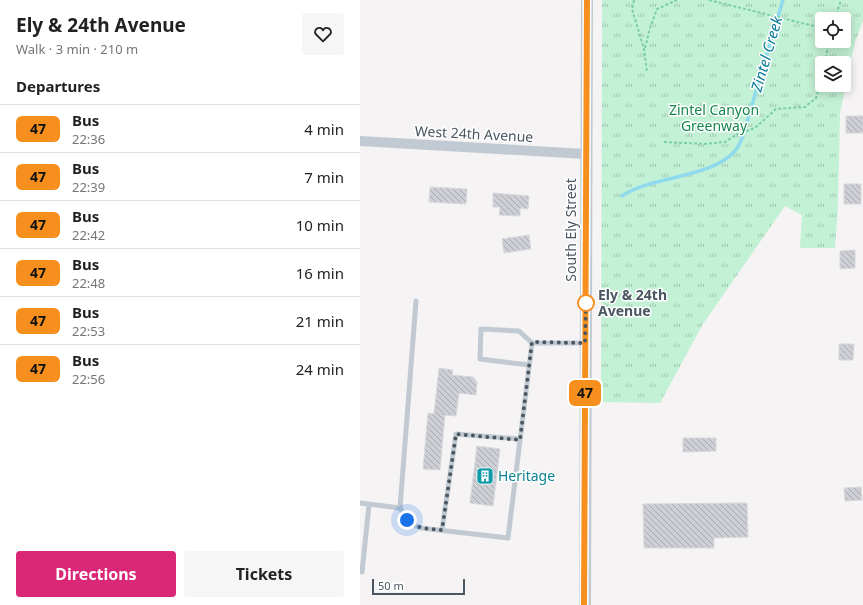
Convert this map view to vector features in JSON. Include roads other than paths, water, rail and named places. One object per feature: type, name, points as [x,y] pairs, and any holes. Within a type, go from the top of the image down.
[{"type":"street","name":"South Ely Street","points":[[584,605],[587,0]]},
{"type":"street","name":"West 24th Avenue","points":[[360,141],[586,154]]},
{"type":"lane","points":[[416,301],[400,508],[411,524],[421,528],[508,538],[532,342]]},
{"type":"lane","points":[[529,365],[480,359],[481,329],[519,331],[532,342],[585,343]]},
{"type":"lane","points":[[442,530],[456,434],[520,440]]},
{"type":"lane","points":[[360,503],[400,508]]},
{"type":"lane","points":[[362,572],[369,505]]},
{"type":"waterway","name":"Zintel Creek","points":[[622,196],[649,184],[711,167],[724,160],[735,151],[740,144],[783,0]]},
{"type":"place","name":"Ely & 24th Avenue","points":[[586,303]]},
{"type":"place","name":"Heritage","points":[[485,476]]},
{"type":"park label","name":"Zintel Canyon Greenway","points":[[714,118]]}]
